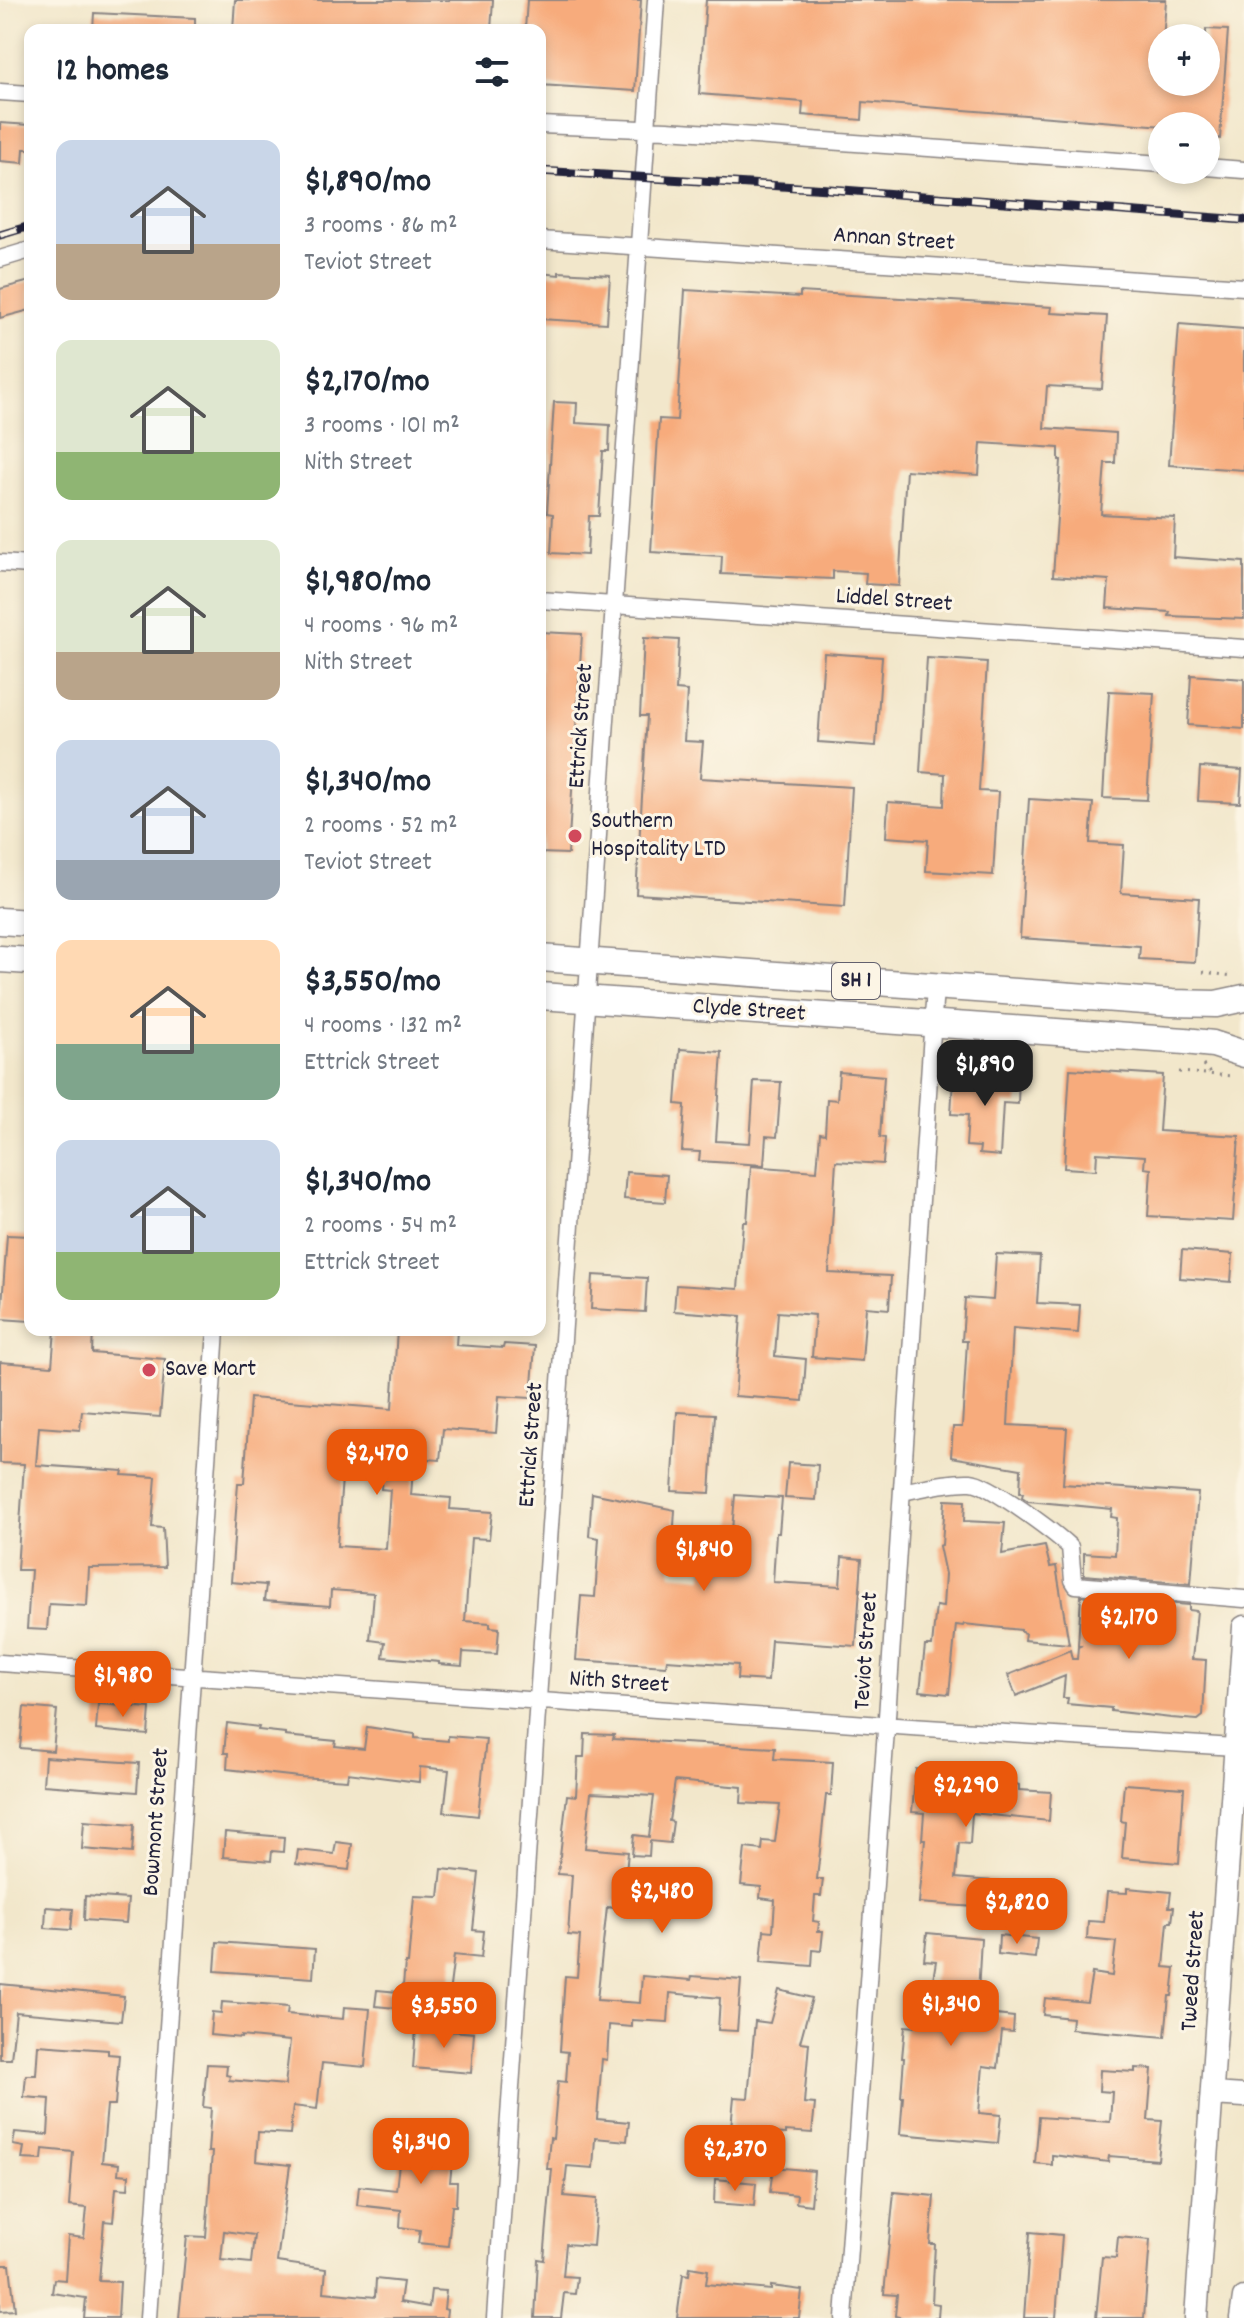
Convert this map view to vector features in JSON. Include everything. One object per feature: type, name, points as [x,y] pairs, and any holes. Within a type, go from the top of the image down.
[{"type":"highway","points":[[0,921],[24,923]]},
{"type":"highway","name":"Clyde Street","points":[[546,958],[1184,1004],[1216,1004],[1237,987]]},
{"type":"highway","points":[[0,959],[24,961]]},
{"type":"highway","name":"Clyde Street","points":[[546,997],[1213,1044],[1243,1066]]},
{"type":"main road","name":"Tweed Street","points":[[1196,2318],[1238,1781],[1244,1627]]},
{"type":"main road","points":[[1212,2094],[1244,2096]]},
{"type":"main road","points":[[1241,2318],[1244,2298]]},
{"type":"street","name":"Ettrick Street","points":[[495,2318],[656,0]]},
{"type":"street","points":[[0,92],[24,94]]},
{"type":"street","points":[[546,125],[1148,163]]},
{"type":"street","points":[[1220,168],[1244,170]]},
{"type":"street","name":"Annan Street","points":[[546,240],[1244,287]]},
{"type":"street","points":[[0,259],[24,252]]},
{"type":"street","points":[[0,563],[24,565]]},
{"type":"street","name":"Liddel Street","points":[[546,600],[1244,648]]},
{"type":"street","name":"Teviot Street","points":[[844,2318],[935,987]]},
{"type":"street","name":"Bowmont Street","points":[[148,2318],[216,1336]]},
{"type":"street","points":[[902,1492],[974,1482],[991,1488],[1058,1535],[1070,1547],[1076,1585],[1244,1599]]},
{"type":"street","name":"Nith Street","points":[[0,1663],[886,1726],[1240,1747]]},
{"type":"path","points":[[1203,972],[1237,987]]},
{"type":"path","points":[[1179,1072],[1243,1066]]},
{"type":"building","points":[[235,0],[493,0],[491,24],[233,24]]},
{"type":"building","points":[[527,0],[641,0],[635,91],[546,85],[546,24],[525,24]]},
{"type":"building","points":[[706,0],[1166,0],[1164,24],[1148,24],[1148,96],[1220,96],[1220,30],[1228,30],[1220,139],[1220,112],[1148,112],[1148,125],[863,102],[862,120],[802,115],[803,102],[699,94]]},
{"type":"building","points":[[94,13],[195,18],[195,24],[93,24]]},
{"type":"building","points":[[0,123],[24,125],[23,163],[0,161]]},
{"type":"building","points":[[559,272],[610,275],[607,323],[546,319],[546,274],[559,275]]},
{"type":"building","points":[[24,283],[24,312],[0,318],[0,289]]},
{"type":"building","points":[[685,290],[800,297],[800,292],[1052,307],[1051,313],[1107,316],[1102,389],[1047,386],[1044,428],[1116,433],[1115,463],[1105,463],[1101,514],[1175,518],[1173,557],[1244,562],[1244,619],[1169,616],[1170,612],[1107,608],[1109,580],[1053,576],[1061,460],[1059,448],[981,443],[979,475],[906,470],[899,586],[865,584],[866,573],[833,571],[833,579],[721,574],[722,556],[651,552],[659,419],[677,420]]},
{"type":"building","points":[[1179,324],[1244,329],[1244,470],[1169,465]]},
{"type":"building","points":[[554,402],[577,403],[576,423],[610,425],[609,451],[603,451],[599,516],[589,516],[587,555],[551,553],[553,514],[547,513]]},
{"type":"building","points":[[546,632],[582,634],[568,854],[546,853]]},
{"type":"building","points":[[644,638],[679,640],[676,690],[687,691],[684,741],[703,742],[700,778],[852,787],[845,907],[636,894],[647,716],[640,716]]},
{"type":"building","points":[[824,653],[882,657],[876,746],[818,742]]},
{"type":"building","points":[[927,658],[987,662],[979,791],[998,792],[993,875],[926,871],[928,840],[886,837],[888,802],[944,806],[945,774],[920,772]]},
{"type":"building","points":[[1191,675],[1244,679],[1244,729],[1188,725]]},
{"type":"building","points":[[1109,691],[1154,693],[1147,800],[1103,798]]},
{"type":"building","points":[[1200,767],[1242,770],[1240,803],[1198,801]]},
{"type":"building","points":[[1029,799],[1093,803],[1090,843],[1124,845],[1121,893],[1199,898],[1195,962],[1139,959],[1140,946],[1020,938]]},
{"type":"building","points":[[680,1049],[722,1052],[716,1141],[750,1143],[754,1081],[781,1082],[777,1137],[766,1136],[764,1165],[699,1161],[700,1152],[682,1151],[685,1105],[676,1104]]},
{"type":"building","points":[[1070,1069],[1163,1075],[1159,1131],[1239,1136],[1233,1221],[1148,1216],[1151,1169],[1144,1168],[1145,1156],[1097,1153],[1096,1170],[1064,1168]]},
{"type":"building","points":[[987,1071],[1019,1073],[1018,1104],[1003,1103],[1000,1156],[979,1154],[980,1147],[966,1146],[968,1115],[951,1114],[953,1080],[986,1082]]},
{"type":"building","points":[[839,1072],[884,1076],[880,1137],[885,1138],[883,1164],[836,1161],[829,1273],[891,1276],[889,1309],[866,1307],[862,1361],[812,1357],[815,1315],[778,1312],[775,1356],[806,1359],[803,1401],[735,1396],[741,1316],[674,1311],[676,1285],[738,1289],[751,1166],[817,1171],[820,1133],[825,1134],[827,1099],[837,1100]]},
{"type":"building","points":[[626,1172],[667,1175],[665,1202],[624,1199]]},
{"type":"building","points":[[7,1235],[24,1236],[24,1321],[1,1319]]},
{"type":"building","points":[[1182,1250],[1233,1254],[1231,1282],[1180,1278]]},
{"type":"building","points":[[996,1254],[1040,1256],[1037,1303],[1080,1305],[1078,1333],[1013,1328],[1008,1425],[1067,1428],[1063,1484],[1198,1493],[1191,1584],[1084,1575],[1084,1553],[1115,1555],[1117,1518],[1111,1517],[1112,1509],[1028,1501],[1020,1493],[1021,1469],[951,1457],[953,1427],[962,1427],[967,1341],[962,1341],[965,1298],[993,1300]]},
{"type":"building","points":[[593,1275],[647,1278],[645,1312],[591,1309]]},
{"type":"building","points":[[54,1336],[93,1336],[92,1353],[165,1359],[160,1417],[82,1411],[80,1430],[39,1427],[36,1465],[123,1471],[122,1475],[156,1477],[152,1527],[163,1528],[165,1567],[89,1568],[87,1606],[49,1604],[47,1630],[27,1629],[31,1570],[17,1570],[24,1464],[0,1463],[0,1362],[52,1366]]},
{"type":"building","points":[[397,1336],[457,1336],[456,1345],[503,1348],[504,1344],[535,1346],[531,1398],[499,1396],[496,1433],[443,1429],[440,1460],[414,1458],[411,1495],[451,1498],[450,1509],[492,1512],[489,1539],[471,1538],[465,1621],[490,1623],[490,1627],[499,1628],[497,1654],[463,1652],[462,1666],[383,1657],[385,1642],[370,1640],[374,1593],[331,1590],[330,1606],[264,1601],[266,1585],[231,1582],[238,1483],[244,1483],[250,1398],[392,1409]],"holes":[[[343,1464],[383,1467],[381,1489],[390,1490],[386,1549],[337,1546]]]},
{"type":"building","points":[[677,1412],[715,1414],[710,1493],[672,1491]]},
{"type":"building","points":[[788,1463],[818,1465],[816,1500],[785,1498]]},
{"type":"building","points":[[592,1493],[675,1510],[671,1574],[703,1577],[706,1528],[732,1530],[735,1495],[782,1498],[773,1582],[840,1586],[842,1557],[862,1559],[856,1646],[771,1640],[768,1681],[737,1679],[738,1665],[667,1660],[666,1666],[576,1660],[581,1596],[595,1597],[599,1538],[589,1536]]},
{"type":"building","points":[[945,1500],[965,1501],[964,1521],[1005,1523],[1002,1554],[1045,1546],[1050,1567],[1056,1566],[1069,1644],[1024,1640],[1025,1633],[1021,1630],[956,1625],[949,1694],[920,1691],[925,1646],[932,1646],[936,1606],[943,1607],[945,1574],[939,1546],[942,1545]]},
{"type":"building","points":[[1081,1596],[1189,1605],[1189,1610],[1197,1611],[1192,1659],[1206,1660],[1203,1716],[1198,1720],[1171,1718],[1067,1704],[1068,1698],[1063,1698],[1065,1676],[1016,1696],[1008,1675],[1070,1650],[1072,1659],[1077,1659],[1078,1647],[1082,1645],[1078,1645]]},
{"type":"building","points":[[98,1704],[150,1708],[148,1735],[96,1730]]},
{"type":"building","points":[[24,1707],[57,1710],[53,1751],[20,1748]]},
{"type":"building","points":[[227,1723],[259,1727],[258,1730],[285,1733],[285,1736],[336,1741],[335,1746],[364,1749],[367,1727],[415,1734],[415,1738],[448,1741],[448,1736],[486,1739],[478,1816],[444,1812],[449,1770],[420,1767],[419,1782],[348,1773],[347,1780],[227,1769],[228,1753],[224,1753]]},
{"type":"building","points":[[585,1734],[614,1735],[613,1739],[775,1748],[774,1759],[833,1762],[831,1795],[826,1795],[817,1879],[823,1879],[821,1896],[815,1896],[813,1921],[819,1922],[818,1931],[823,1931],[821,1951],[813,1950],[812,1966],[761,1962],[764,1930],[773,1931],[775,1900],[760,1898],[761,1887],[741,1885],[745,1848],[762,1850],[763,1841],[775,1842],[780,1805],[741,1803],[742,1787],[675,1781],[669,1821],[673,1822],[670,1843],[650,1841],[649,1856],[632,1855],[634,1835],[649,1837],[654,1796],[591,1793],[585,1848],[628,1852],[623,1902],[614,1901],[614,1908],[607,1907],[597,2000],[640,2003],[642,1976],[741,1980],[737,2031],[718,2030],[720,1998],[670,1993],[668,2022],[632,2020],[632,2027],[609,2025],[607,2060],[602,2059],[597,2119],[629,2122],[627,2141],[595,2138],[593,2168],[567,2166],[564,2196],[597,2199],[593,2246],[566,2244],[563,2276],[577,2277],[575,2294],[564,2293],[561,2318],[535,2318],[538,2259],[544,2260],[552,2169],[547,2169],[550,2138],[553,2139],[558,2081],[566,2082],[568,2052],[560,2051],[565,1976],[577,1977],[580,1936],[568,1935],[572,1875],[558,1874],[567,1795],[576,1796],[578,1757],[584,1757]]},
{"type":"building","points":[[45,1757],[139,1763],[137,1792],[43,1785]]},
{"type":"building","points":[[987,1764],[1002,1766],[1002,1771],[1012,1772],[1011,1782],[1019,1785],[1019,1790],[1051,1792],[1049,1821],[972,1813],[970,1844],[959,1843],[956,1878],[1005,1882],[1004,1909],[919,1903],[925,1840],[922,1840],[924,1813],[912,1812],[916,1769],[986,1778]]},
{"type":"building","points":[[1124,1784],[1184,1788],[1179,1863],[1122,1858]]},
{"type":"building","points":[[84,1821],[134,1825],[132,1853],[82,1849]]},
{"type":"building","points":[[225,1832],[284,1837],[283,1852],[272,1851],[271,1861],[223,1857]]},
{"type":"building","points":[[336,1842],[352,1844],[349,1870],[296,1864],[298,1850],[334,1854]]},
{"type":"building","points":[[442,1869],[479,1873],[473,1930],[484,1931],[481,1958],[454,1955],[448,2002],[402,1997],[414,1896],[439,1897]]},
{"type":"building","points":[[1127,1888],[1171,1892],[1169,1907],[1174,1907],[1172,1922],[1168,1922],[1164,1967],[1175,1968],[1165,2037],[1071,2029],[1072,2018],[1043,2015],[1045,1998],[1087,2002],[1092,1973],[1112,1976],[1116,1942],[1087,1939],[1088,1921],[1104,1922],[1107,1892],[1127,1893]]},
{"type":"building","points":[[85,1896],[128,1899],[126,1923],[84,1920]]},
{"type":"building","points":[[46,1907],[73,1909],[71,1930],[45,1928]]},
{"type":"building","points":[[927,1933],[981,1938],[977,2013],[1014,2017],[1013,2032],[1002,2031],[998,2068],[983,2066],[979,2113],[1001,2115],[998,2143],[900,2134],[905,2026],[915,2027],[918,1991],[931,1992],[936,1961],[924,1960]]},
{"type":"building","points":[[999,1935],[1037,1939],[1035,1958],[998,1954]]},
{"type":"building","points":[[217,1942],[315,1949],[313,1978],[215,1971]]},
{"type":"building","points":[[0,1984],[124,1996],[121,2021],[16,2012],[11,2059],[0,2059]]},
{"type":"building","points":[[377,1990],[398,1992],[396,2008],[375,2006]]},
{"type":"building","points":[[779,1990],[812,1998],[800,2042],[809,2043],[804,2103],[815,2104],[812,2133],[771,2133],[770,2140],[730,2138],[734,2097],[748,2098],[755,2021],[770,2023]]},
{"type":"building","points":[[222,2002],[288,2007],[287,2014],[343,2019],[344,2007],[370,2009],[365,2067],[322,2063],[317,2109],[293,2106],[290,2134],[258,2132],[256,2161],[290,2165],[277,2262],[326,2269],[324,2292],[375,2297],[376,2279],[403,2282],[400,2302],[429,2307],[431,2290],[446,2291],[446,2318],[179,2318],[187,2236],[206,2237],[212,2152],[208,2152],[211,2108],[203,2107],[207,2064],[227,2065],[229,2080],[285,2085],[290,2041],[210,2035],[212,2012],[221,2013]],"holes":[[[224,2231],[254,2235],[251,2263],[221,2260]]]},
{"type":"building","points":[[416,2028],[474,2033],[471,2073],[413,2068]]},
{"type":"building","points":[[38,2045],[108,2050],[108,2054],[119,2055],[115,2105],[107,2105],[102,2162],[119,2164],[118,2174],[129,2175],[128,2189],[116,2188],[113,2222],[104,2221],[99,2281],[120,2282],[118,2318],[84,2318],[86,2298],[52,2293],[54,2279],[65,2280],[68,2236],[84,2238],[87,2208],[69,2206],[73,2152],[43,2149],[42,2160],[22,2159],[24,2147],[13,2145],[15,2132],[48,2135],[50,2099],[24,2097],[26,2075],[36,2075]]},
{"type":"building","points":[[1135,2068],[1152,2069],[1148,2120],[1162,2121],[1158,2160],[1109,2156],[1108,2162],[1052,2155],[1052,2165],[1035,2163],[1039,2117],[1110,2122],[1112,2092],[1099,2091],[1100,2070],[1135,2072]]},
{"type":"building","points":[[403,2129],[455,2134],[450,2182],[457,2182],[456,2206],[452,2206],[448,2246],[418,2243],[420,2230],[400,2227],[401,2210],[357,2205],[359,2186],[396,2190]]},
{"type":"building","points":[[773,2167],[814,2171],[811,2205],[796,2203],[797,2195],[770,2192]]},
{"type":"building","points":[[715,2179],[756,2183],[754,2206],[714,2203]]},
{"type":"building","points":[[894,2192],[934,2196],[930,2244],[935,2244],[932,2303],[939,2304],[938,2318],[895,2316],[897,2295],[884,2294]]},
{"type":"building","points":[[1030,2232],[1062,2235],[1056,2318],[1024,2318]]},
{"type":"building","points":[[1118,2237],[1150,2240],[1144,2318],[1096,2318],[1102,2257],[1116,2258]]},
{"type":"building","points":[[0,2265],[10,2265],[15,2310],[0,2311]]},
{"type":"building","points":[[690,2267],[708,2270],[706,2284],[802,2290],[799,2318],[677,2318],[683,2274],[689,2275]]},
{"type":"railway","points":[[546,171],[1244,220]]},
{"type":"railway","points":[[0,235],[24,228]]},
{"type":"place","name":"Southern Hospitality LTD","points":[[575,836]]},
{"type":"place","name":"Save Mart","points":[[149,1370]]}]
